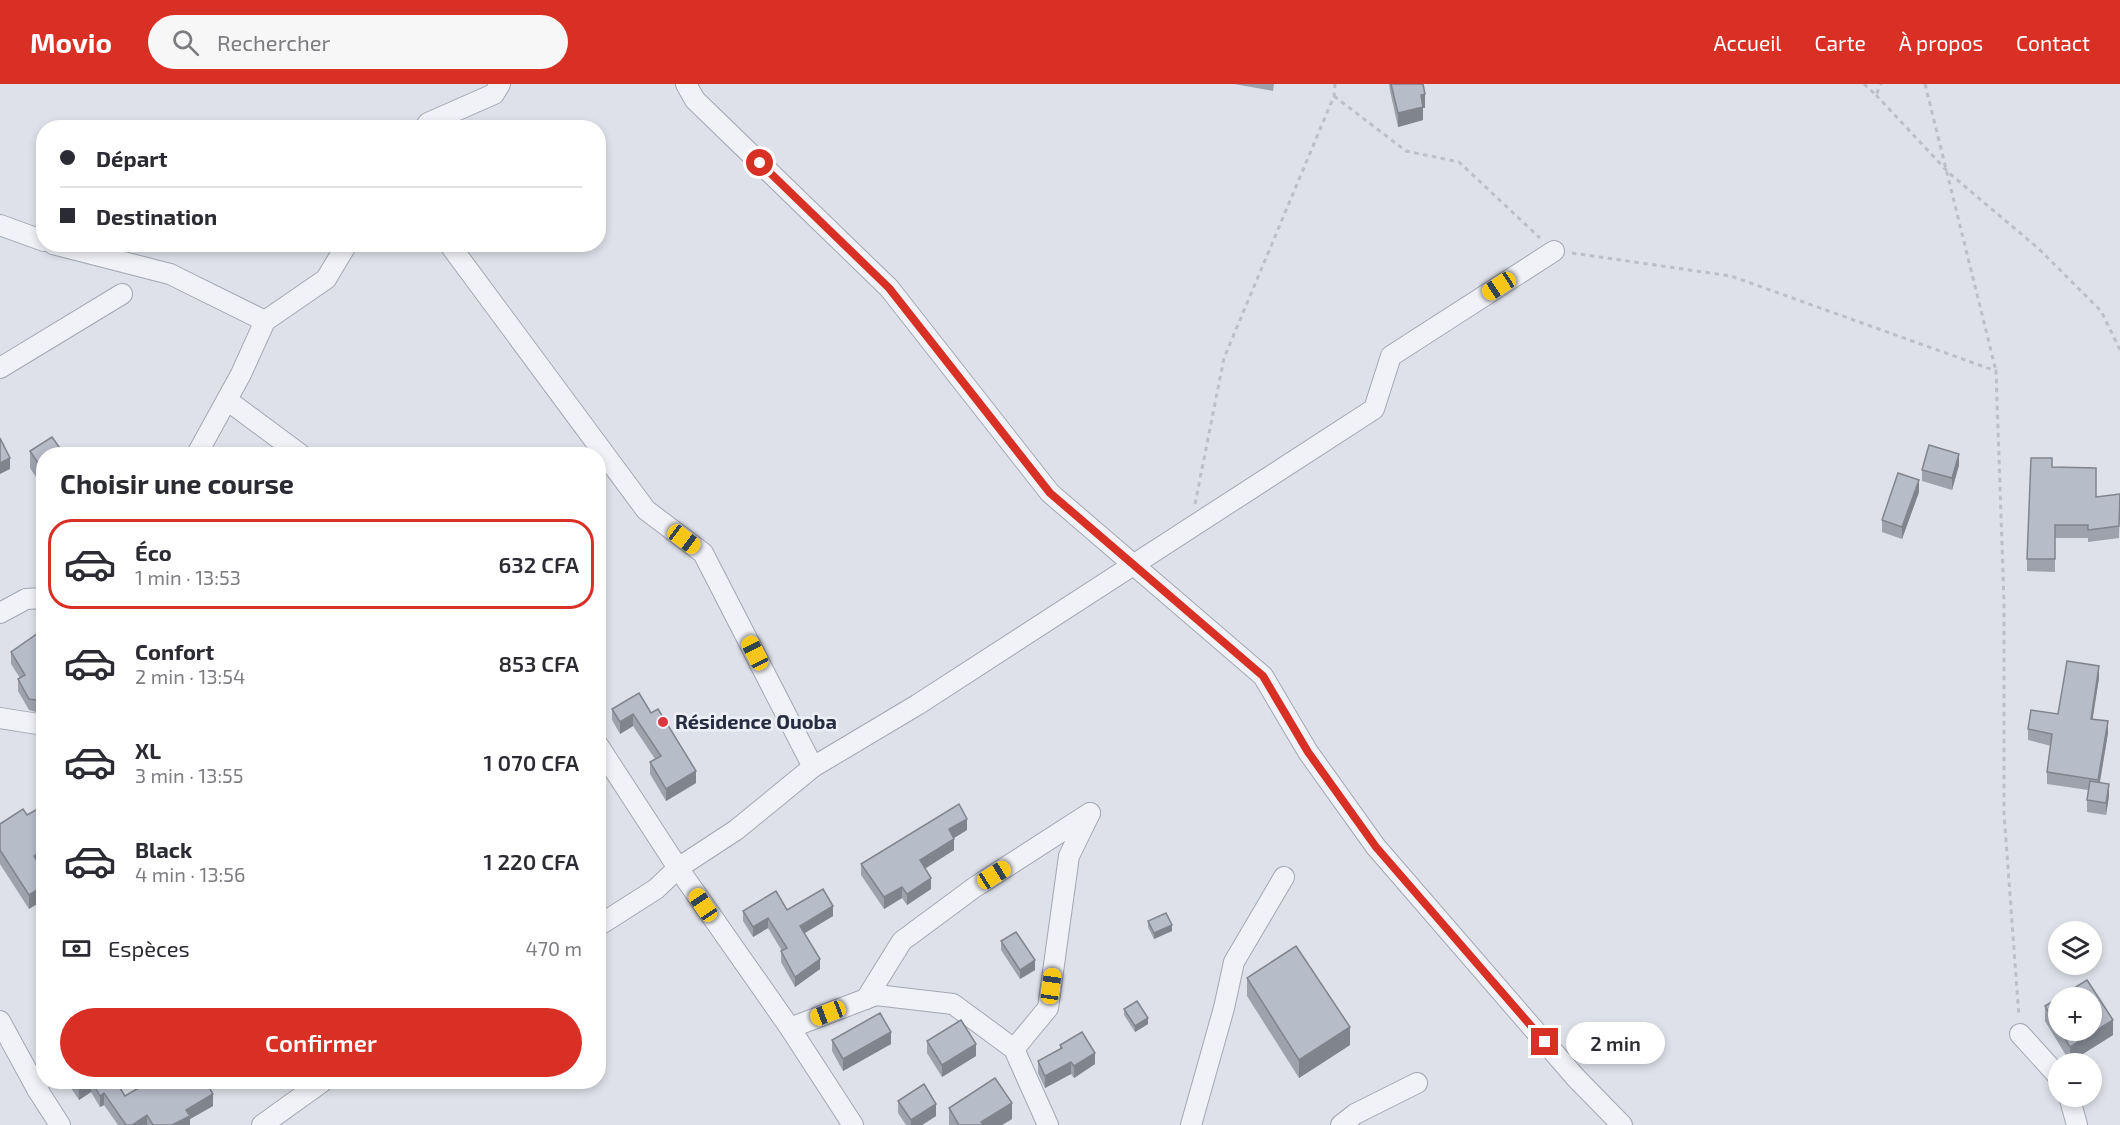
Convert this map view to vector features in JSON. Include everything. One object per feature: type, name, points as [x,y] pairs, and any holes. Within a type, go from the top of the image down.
[{"type":"street","points":[[435,120],[494,94],[500,84]]},
{"type":"street","points":[[686,84],[695,100],[889,288],[1050,493],[1263,676],[1308,752],[1376,847],[1576,1078],[1622,1125]]},
{"type":"street","points":[[0,225],[36,238]]},
{"type":"street","points":[[606,921],[656,889],[678,868],[736,830],[813,767],[917,705],[1190,526],[1374,409],[1391,356],[1554,251]]},
{"type":"street","points":[[84,252],[170,274],[265,321]]},
{"type":"street","points":[[201,447],[227,400],[265,321],[326,279],[342,252]]},
{"type":"street","points":[[455,252],[599,447]]},
{"type":"street","points":[[0,368],[122,294]]},
{"type":"street","points":[[227,400],[291,447]]},
{"type":"street","points":[[606,456],[646,510],[703,553],[813,767]]},
{"type":"street","points":[[0,614],[26,599],[36,598]]},
{"type":"street","points":[[0,718],[36,724]]},
{"type":"street","points":[[606,757],[678,868],[790,1028],[853,1125]]},
{"type":"street","points":[[866,999],[902,941],[975,887],[1090,813],[1070,856],[1048,1008],[1014,1050]]},
{"type":"street","points":[[1191,1125],[1224,1008],[1234,962],[1284,877]]},
{"type":"street","points":[[790,1028],[876,995],[953,1004],[1014,1050],[1048,1125]]},
{"type":"street","points":[[0,1021],[36,1074]]},
{"type":"street","points":[[2020,1034],[2048,1065]]},
{"type":"street","points":[[1341,1125],[1355,1114],[1417,1083]]},
{"type":"street","points":[[44,1089],[60,1125]]},
{"type":"street","points":[[262,1125],[312,1089]]},
{"type":"street","points":[[2072,1107],[2077,1125]]},
{"type":"path","points":[[1190,526],[1224,358],[1334,96],[1335,84]]},
{"type":"path","points":[[1864,84],[1949,173],[2039,249],[2102,310],[2120,350]]},
{"type":"path","points":[[1876,95],[1881,84]]},
{"type":"path","points":[[1925,84],[1949,173],[1996,371],[2004,602],[2004,813],[2020,1034]]},
{"type":"path","points":[[1334,96],[1407,151],[1459,162],[1554,251],[1731,276],[1996,371]]},
{"type":"building","points":[[1391,84],[1423,84],[1425,94],[1421,95],[1423,107],[1398,113]]},
{"type":"building","points":[[52,437],[59,447],[36,447]]},
{"type":"building","points":[[0,438],[10,458],[0,463]]},
{"type":"building","points":[[1929,445],[1959,454],[1952,478],[1922,470]]},
{"type":"building","points":[[36,447],[36,460],[30,451]]},
{"type":"building","points":[[2031,458],[2052,458],[2052,467],[2096,468],[2096,497],[2120,494],[2119,526],[2088,530],[2088,525],[2055,525],[2055,559],[2027,559]]},
{"type":"building","points":[[1898,473],[1919,480],[1902,527],[1882,520]]},
{"type":"building","points":[[36,635],[36,700],[29,699],[18,679],[25,675],[11,652]]},
{"type":"building","points":[[2067,661],[2099,666],[2091,719],[2108,721],[2098,780],[2047,772],[2052,734],[2028,729],[2031,710],[2058,714]]},
{"type":"building","points":[[639,693],[651,713],[658,709],[696,771],[666,789],[650,762],[661,756],[633,714],[620,722],[612,709]]},
{"type":"building","points":[[2090,781],[2109,784],[2106,803],[2087,800]]},
{"type":"building","points":[[959,804],[967,819],[949,829],[954,839],[920,860],[931,878],[907,894],[902,887],[884,897],[861,864]]},
{"type":"building","points":[[23,809],[27,815],[36,810],[36,855],[34,856],[36,859],[36,891],[29,895],[0,850],[0,824]]},
{"type":"building","points":[[823,889],[833,906],[800,926],[820,959],[795,977],[781,951],[787,948],[768,918],[753,927],[743,911],[776,891],[787,910]]},
{"type":"building","points":[[1166,913],[1172,925],[1154,933],[1148,921]]},
{"type":"building","points":[[1016,932],[1035,960],[1020,970],[1001,941]]},
{"type":"building","points":[[1296,946],[1350,1027],[1299,1060],[1247,978]]},
{"type":"building","points":[[2087,980],[2092,987],[2076,987]]},
{"type":"building","points":[[1137,1001],[1148,1018],[1135,1026],[1124,1009]]},
{"type":"building","points":[[2102,1003],[2113,1020],[2102,1027]]},
{"type":"building","points":[[880,1013],[891,1032],[843,1059],[832,1040]]},
{"type":"building","points":[[961,1020],[976,1044],[942,1065],[927,1041]]},
{"type":"building","points":[[1082,1032],[1095,1053],[1074,1066],[1071,1062],[1045,1076],[1038,1061],[1062,1048],[1060,1045]]},
{"type":"building","points":[[2066,1041],[2080,1041],[2070,1047]]},
{"type":"building","points":[[995,1078],[1012,1103],[981,1122],[983,1125],[959,1125],[949,1108]]},
{"type":"building","points":[[924,1084],[936,1104],[911,1120],[898,1101]]},
{"type":"building","points":[[96,1089],[120,1089],[125,1096],[137,1089],[210,1089],[213,1094],[186,1110],[190,1116],[172,1125],[153,1125],[147,1115],[132,1125],[126,1125],[104,1093],[100,1096]]},
{"type":"place","name":"Résidence Ouoba","points":[[663,722]]},
{"type":"route","points":[[760,163],[889,288],[1050,493],[1263,676],[1308,752],[1376,847],[1545,1042]]}]
